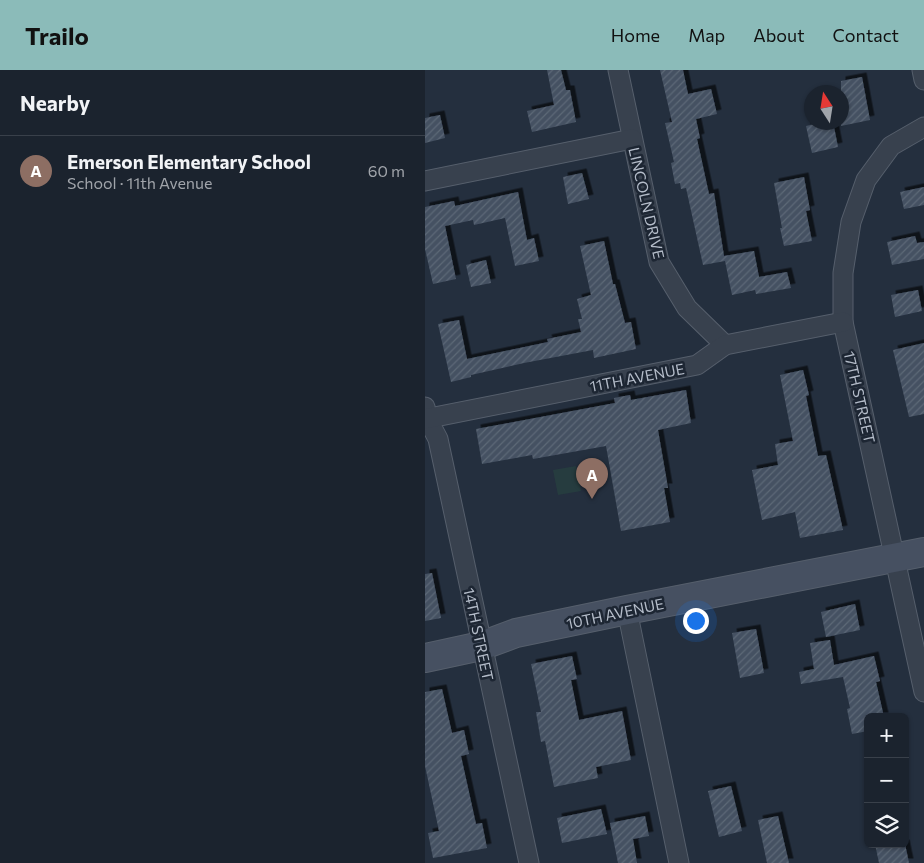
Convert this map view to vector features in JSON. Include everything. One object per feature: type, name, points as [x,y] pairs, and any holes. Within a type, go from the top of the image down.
[{"type":"street","name":"LINCOLN DRIVE","points":[[618,70],[659,262],[687,308],[725,345]]},
{"type":"street","points":[[922,70],[924,80]]},
{"type":"street","name":"17TH STREET","points":[[924,126],[891,146],[866,180],[851,222],[843,274],[843,322],[924,692]]},
{"type":"street","points":[[425,181],[632,138]]},
{"type":"street","name":"11TH AVENUE","points":[[426,414],[697,365],[725,345],[843,322]]},
{"type":"street","name":"14TH STREET","points":[[426,414],[438,439],[529,863]]},
{"type":"street","name":"10TH AVENUE","points":[[425,658],[481,646],[516,633],[924,552]]},
{"type":"street","points":[[627,610],[679,863]]},
{"type":"green space","points":[[576,466],[581,491],[558,495],[553,470]]},
{"type":"building","points":[[547,70],[561,70],[566,90],[570,90],[576,122],[532,132],[527,111],[554,105]]},
{"type":"building","points":[[660,70],[683,70],[688,94],[711,89],[717,114],[696,119],[700,138],[697,139],[709,194],[714,193],[724,256],[754,251],[759,277],[787,272],[791,288],[756,294],[755,290],[732,295],[725,261],[703,265],[686,188],[681,189],[680,183],[675,184],[671,163],[674,162],[665,123],[672,122]]},
{"type":"building","points":[[862,77],[870,120],[849,124],[849,85],[841,85],[841,81]]},
{"type":"building","points":[[440,115],[445,138],[425,143],[425,118]]},
{"type":"building","points":[[807,130],[835,130],[838,147],[812,153]]},
{"type":"building","points":[[582,173],[589,199],[568,204],[563,177]]},
{"type":"building","points":[[804,177],[810,210],[806,211],[812,241],[784,246],[774,183]]},
{"type":"building","points":[[924,187],[924,205],[904,209],[900,192]]},
{"type":"building","points":[[518,192],[527,240],[534,238],[539,261],[515,266],[505,218],[474,225],[473,220],[445,226],[456,279],[433,284],[425,249],[425,207],[454,201],[455,206]]},
{"type":"building","points":[[915,236],[917,243],[924,242],[924,259],[892,265],[887,242]]},
{"type":"building","points":[[604,241],[613,284],[615,284],[625,323],[631,322],[636,349],[594,358],[593,350],[524,363],[471,375],[471,377],[451,382],[438,324],[459,320],[467,359],[548,342],[547,339],[581,332],[578,319],[582,319],[577,299],[591,295],[580,246]]},
{"type":"building","points":[[486,260],[491,283],[471,287],[466,265]]},
{"type":"building","points":[[918,290],[922,311],[895,317],[891,295]]},
{"type":"building","points":[[924,343],[924,414],[909,417],[893,350]]},
{"type":"building","points":[[803,370],[809,395],[806,396],[818,456],[826,455],[843,530],[800,538],[795,512],[762,520],[752,470],[778,465],[775,444],[793,441],[780,375]]},
{"type":"building","points":[[686,390],[691,423],[658,430],[668,488],[664,488],[670,522],[621,531],[606,446],[533,459],[532,455],[482,464],[476,429],[615,403],[614,398],[630,395],[631,400]]},
{"type":"building","points":[[432,573],[441,618],[425,621],[425,574]]},
{"type":"building","points":[[855,604],[860,630],[826,637],[821,612]]},
{"type":"building","points":[[756,629],[764,673],[740,678],[732,633]]},
{"type":"building","points":[[830,640],[834,665],[874,656],[880,681],[876,682],[883,713],[864,713],[864,732],[852,734],[847,709],[850,708],[843,677],[801,684],[799,672],[814,669],[810,643]]},
{"type":"building","points":[[572,656],[577,679],[571,680],[579,720],[622,711],[631,760],[596,767],[598,778],[554,787],[545,741],[541,742],[536,712],[541,712],[531,664]]},
{"type":"building","points":[[442,689],[452,733],[464,730],[469,754],[461,756],[476,824],[482,823],[487,848],[433,858],[428,833],[439,831],[425,766],[425,692]]},
{"type":"building","points":[[731,786],[742,831],[719,837],[708,791]]},
{"type":"building","points":[[601,809],[607,834],[562,843],[557,818]]},
{"type":"building","points":[[645,816],[649,836],[633,839],[637,863],[618,863],[610,823]]},
{"type":"building","points":[[778,816],[789,863],[767,863],[758,820]]},
{"type":"building","points":[[876,848],[906,848],[909,863],[879,863]]},
{"type":"place","name":"Emerson Elementary School","points":[[592,499]]}]
